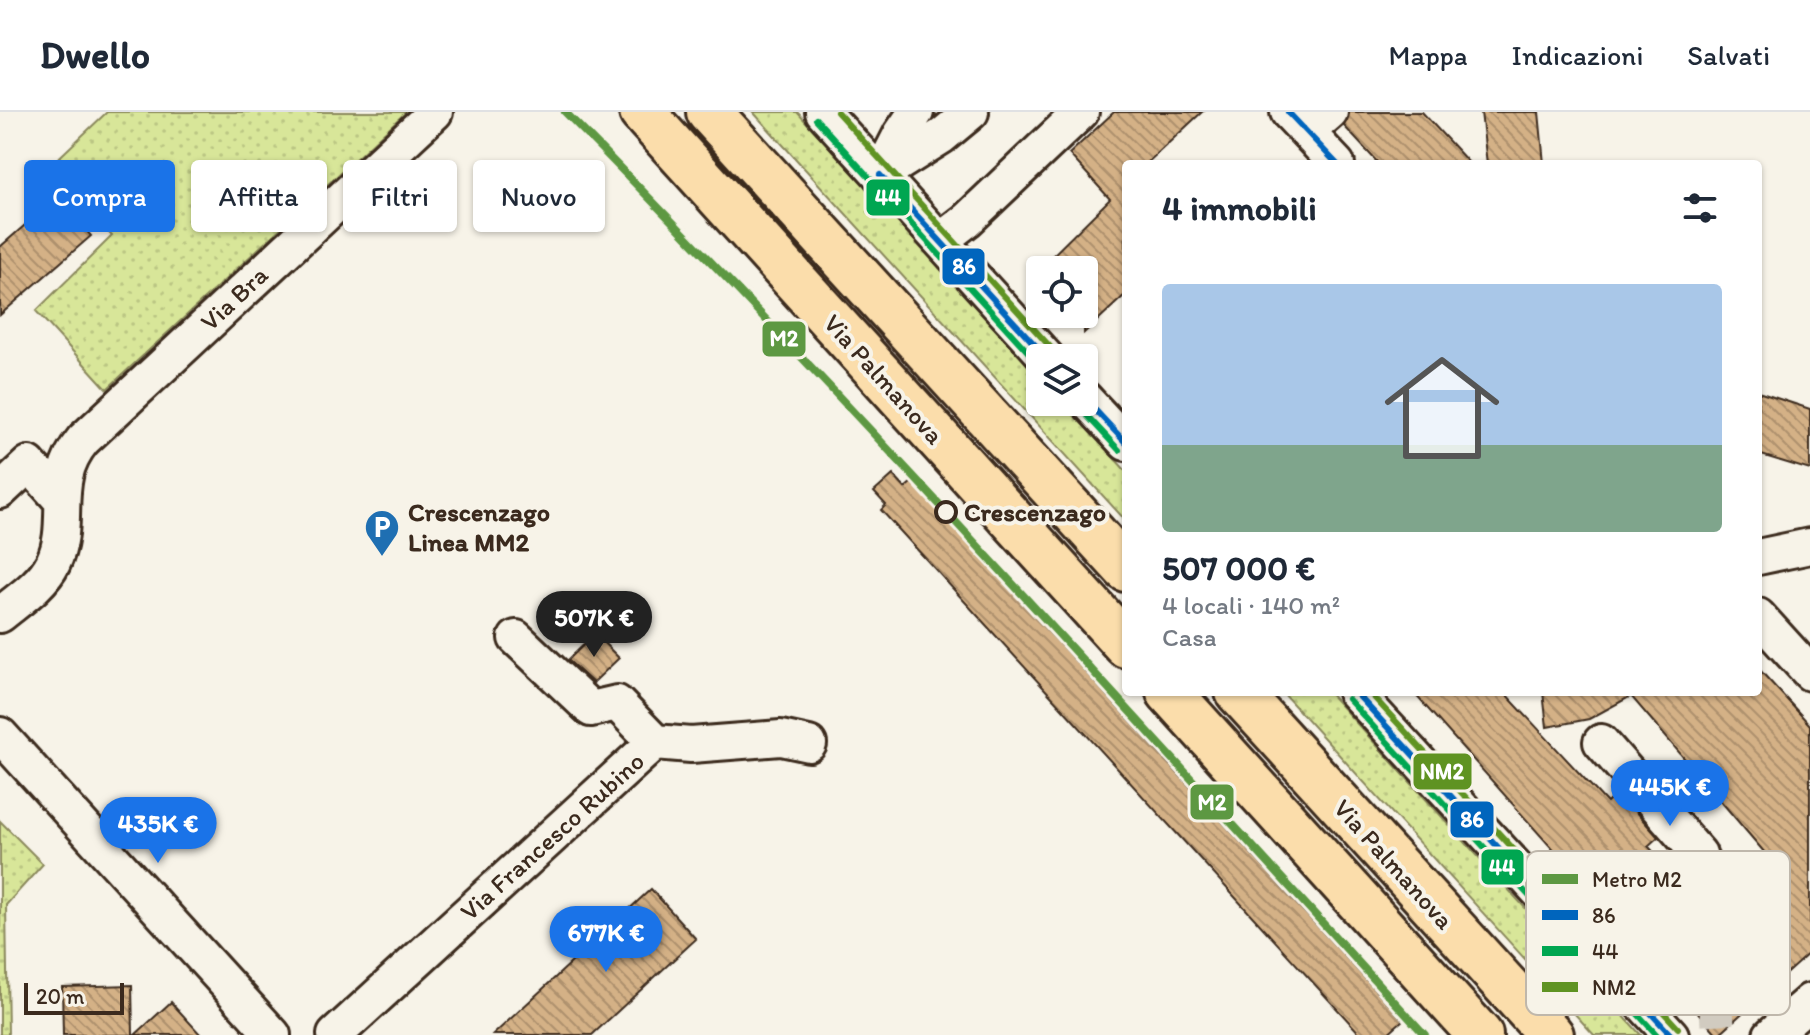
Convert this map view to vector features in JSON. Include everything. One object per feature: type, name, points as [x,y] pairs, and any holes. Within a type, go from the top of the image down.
[{"type":"highway","name":"Via Palmanova","points":[[642,112],[1122,641]]},
{"type":"highway","name":"Via Palmanova","points":[[709,112],[1122,565]]},
{"type":"highway","name":"Via Palmanova","points":[[1173,696],[1480,1035]]},
{"type":"highway","name":"Via Palmanova","points":[[1242,696],[1526,1008]]},
{"type":"highway","name":"Via Palmanova","points":[[1533,1015],[1551,1035]]},
{"type":"street","name":"Via Bra","points":[[0,615],[40,581],[53,563],[59,543],[65,468],[83,440],[435,112]]},
{"type":"street","points":[[823,112],[1034,344]]},
{"type":"street","points":[[880,175],[916,112]]},
{"type":"street","points":[[880,175],[942,136],[971,112]]},
{"type":"street","points":[[941,240],[967,220],[1081,112]]},
{"type":"street","points":[[1308,119],[1334,160]]},
{"type":"street","points":[[1098,413],[1122,439]]},
{"type":"street","points":[[0,491],[29,464],[62,501]]},
{"type":"street","points":[[1762,556],[1810,546]]},
{"type":"street","points":[[1762,620],[1810,673]]},
{"type":"street","points":[[516,638],[591,709],[617,703],[655,742]]},
{"type":"street","points":[[1359,696],[1526,878]]},
{"type":"street","points":[[0,735],[273,1035]]},
{"type":"street","name":"Via Francesco Rubino","points":[[335,1035],[655,742],[691,745],[781,738],[809,744]]},
{"type":"street","points":[[1601,742],[1696,851]]},
{"type":"street","points":[[1771,1035],[1810,1001]]},
{"type":"street","points":[[1653,1015],[1671,1035]]},
{"type":"green space","points":[[107,112],[406,112],[354,160],[343,160],[343,170],[327,185],[327,160],[191,160],[191,232],[276,232],[107,389],[36,311],[112,236],[108,232],[175,232],[175,160],[56,160]]},
{"type":"green space","points":[[753,112],[797,112],[1026,362],[1026,411]]},
{"type":"green space","points":[[1030,416],[1076,416],[1122,467],[1122,517]]},
{"type":"green space","points":[[1286,696],[1332,696],[1526,909],[1526,960]]},
{"type":"green space","points":[[0,821],[43,864],[6,905],[8,1035],[0,1035]]},
{"type":"green space","points":[[1576,1015],[1623,1015],[1641,1035],[1594,1035]]},
{"type":"building","points":[[1114,112],[1202,112],[1150,160],[1122,160],[1122,298],[1098,320],[1098,256],[1052,256],[1110,199],[1069,154]]},
{"type":"building","points":[[1349,112],[1422,112],[1466,160],[1375,160],[1344,126]]},
{"type":"building","points":[[1481,112],[1539,112],[1544,160],[1487,160]]},
{"type":"building","points":[[24,226],[24,232],[88,232],[91,236],[0,315],[0,247]]},
{"type":"building","points":[[1762,393],[1810,409],[1810,470],[1762,455]]},
{"type":"building","points":[[893,475],[905,488],[912,482],[1403,1020],[1386,1035],[1361,1035],[881,510],[886,505],[874,492]]},
{"type":"building","points":[[595,634],[619,658],[593,683],[568,660]]},
{"type":"building","points":[[1762,672],[1810,725],[1810,952],[1790,970],[1790,851],[1763,851],[1631,696],[1762,696]]},
{"type":"building","points":[[1417,696],[1508,696],[1607,803],[1618,792],[1658,837],[1648,846],[1653,851],[1554,851]]},
{"type":"building","points":[[1543,696],[1631,696],[1589,719],[1547,727]]},
{"type":"building","points":[[651,889],[696,939],[592,1035],[493,1035]]},
{"type":"building","points":[[132,985],[133,1035],[63,1035],[62,987]]},
{"type":"building","points":[[171,1002],[201,1035],[135,1035]]},
{"type":"building","points":[[1700,1015],[1740,1015],[1718,1035]]},
{"type":"tunnel","points":[[1717,1015],[1718,1035]]},
{"type":"metro line","name":"M2","points":[[565,112],[892,454],[1425,1035]]},
{"type":"transit line","name":"NM2","points":[[837,112],[1048,344]]},
{"type":"transit line","name":"86","points":[[1288,112],[1333,160]]},
{"type":"transit line","name":"44","points":[[816,119],[1026,350]]},
{"type":"transit line","name":"86","points":[[880,175],[1034,344]]},
{"type":"transit line","name":"86","points":[[1098,413],[1122,439]]},
{"type":"transit line","name":"44","points":[[1087,416],[1119,450]]},
{"type":"transit line","name":"86","points":[[1359,696],[1526,878]]},
{"type":"transit line","name":"NM2","points":[[1373,696],[1526,863]]},
{"type":"transit line","name":"44","points":[[1348,699],[1526,893]]},
{"type":"transit line","name":"44","points":[[1639,1015],[1657,1035]]},
{"type":"transit line","name":"86","points":[[1653,1015],[1671,1035]]},
{"type":"transit line","name":"NM2","points":[[1666,1015],[1678,1028]]},
{"type":"place","name":"Crescenzago","points":[[946,512]]},
{"type":"place","name":"Crescenzago Linea MM2","points":[[382,558]]}]
